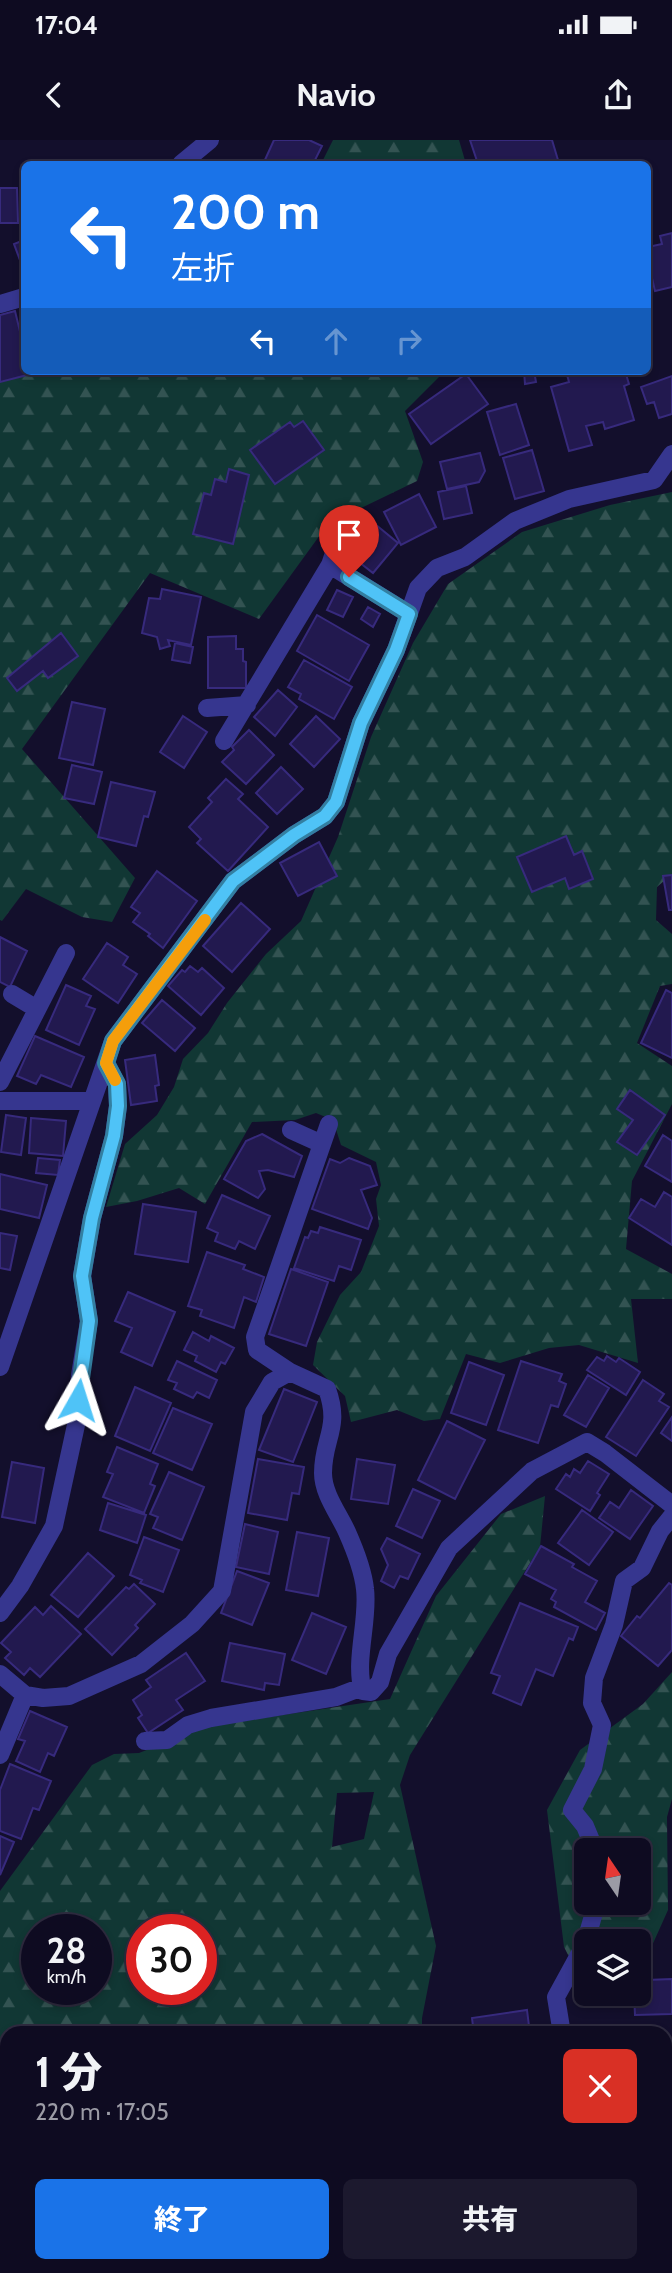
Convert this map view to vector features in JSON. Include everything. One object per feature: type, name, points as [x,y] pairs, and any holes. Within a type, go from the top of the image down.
[{"type":"street","points":[[185,161],[210,140]]},
{"type":"street","points":[[0,304],[21,298]]},
{"type":"street","points":[[0,1367],[113,1041],[233,881],[294,835],[325,816],[336,802],[361,723],[396,650],[418,588],[437,568],[465,557],[515,521],[569,499],[654,480],[672,454]]},
{"type":"street","points":[[224,741],[330,565],[340,535]]},
{"type":"street","points":[[330,565],[409,614]]},
{"type":"street","points":[[208,708],[247,705]]},
{"type":"street","points":[[0,1082],[66,953]]},
{"type":"street","points":[[12,994],[37,1009]]},
{"type":"street","points":[[0,1613],[20,1586],[54,1526],[76,1424],[79,1375],[89,1321],[82,1276],[92,1218],[114,1136],[118,1106],[117,1084],[106,1063]]},
{"type":"street","points":[[0,1101],[92,1101]]},
{"type":"street","points":[[329,1124],[255,1337],[257,1350],[290,1372],[327,1388],[333,1404],[333,1425],[323,1474],[328,1495],[356,1555],[366,1590],[359,1676],[363,1691],[371,1692],[380,1682],[388,1654],[449,1548],[531,1471],[587,1442],[672,1505]]},
{"type":"street","points":[[291,1129],[322,1144]]},
{"type":"street","points":[[0,1674],[25,1695],[43,1698],[69,1696],[141,1664],[192,1624],[222,1591],[254,1412],[272,1382],[290,1372]]},
{"type":"street","points":[[590,1838],[585,1826],[572,1810],[593,1769],[602,1726],[592,1703],[594,1678],[614,1625],[624,1581],[642,1568],[660,1531],[672,1516]]},
{"type":"street","points":[[145,1741],[167,1740],[188,1725],[211,1718],[336,1697],[362,1687]]},
{"type":"street","points":[[0,1755],[25,1695]]},
{"type":"street","points":[[561,2026],[556,1997],[585,1944],[593,1915]]},
{"type":"green space","points":[[333,140],[459,140],[465,161],[322,161]]},
{"type":"green space","points":[[21,355],[21,375],[441,375],[405,411],[423,462],[417,481],[328,524],[259,619],[150,573],[22,749],[135,878],[112,922],[82,917],[26,889],[2,921],[0,920],[0,363]]},
{"type":"green space","points":[[672,492],[672,874],[657,887],[656,920],[672,934],[672,984],[660,986],[637,1043],[672,1066],[672,1104],[632,1181],[626,1249],[672,1274],[672,1299],[631,1299],[638,1363],[579,1345],[549,1348],[500,1363],[466,1354],[440,1419],[424,1421],[397,1410],[351,1422],[345,1396],[313,1365],[317,1342],[340,1295],[361,1272],[379,1226],[376,1199],[381,1185],[376,1162],[341,1145],[333,1120],[316,1113],[295,1120],[252,1122],[205,1204],[179,1188],[106,1207],[125,1144],[157,1115],[174,1087],[183,1059],[208,1033],[227,1003],[266,954],[301,921],[338,837],[371,737],[413,643],[448,584],[522,532],[610,505]]},
{"type":"green space","points":[[545,1496],[540,1547],[410,1755],[400,1785],[436,1946],[422,2026],[0,2026],[0,1891],[92,1765],[114,1754],[139,1753],[208,1726],[390,1699],[436,1596],[501,1514]],"holes":[[[374,1792],[364,1839],[332,1847],[337,1793]]]},
{"type":"green space","points":[[672,1672],[672,1799],[667,1817],[668,1910],[651,1948],[651,1929],[574,1929],[574,1967],[564,1947],[547,1810],[580,1750],[643,1704]]},
{"type":"building","points":[[274,140],[309,140],[322,146],[314,161],[264,161]]},
{"type":"building","points":[[470,140],[552,140],[558,160],[554,161],[477,161]]},
{"type":"building","points":[[0,188],[17,188],[18,223],[0,223]]},
{"type":"building","points":[[672,233],[672,287],[655,291],[651,274],[651,246],[662,244],[660,236]]},
{"type":"building","points":[[21,241],[21,263],[14,244]]},
{"type":"building","points":[[15,311],[21,336],[21,375],[27,375],[0,382],[0,315]]},
{"type":"building","points":[[465,375],[488,404],[431,444],[409,414]]},
{"type":"building","points":[[524,375],[535,375],[536,382],[525,384]]},
{"type":"building","points":[[567,375],[626,375],[629,384],[624,386],[634,420],[605,429],[603,422],[586,426],[592,445],[569,451],[551,387],[569,382]]},
{"type":"building","points":[[672,376],[672,414],[659,418],[654,402],[647,404],[641,387]]},
{"type":"building","points":[[516,404],[529,445],[500,455],[487,412]]},
{"type":"building","points":[[303,421],[324,450],[275,484],[250,450],[290,422],[294,427]]},
{"type":"building","points":[[532,450],[544,491],[515,499],[503,458]]},
{"type":"building","points":[[480,453],[485,471],[479,482],[447,489],[440,462]]},
{"type":"building","points":[[229,469],[249,475],[233,544],[193,534],[204,493],[211,495],[215,479],[226,482]]},
{"type":"building","points":[[466,486],[472,513],[444,519],[438,492]]},
{"type":"building","points":[[419,494],[436,527],[401,545],[384,512]]},
{"type":"building","points":[[370,520],[398,543],[373,573],[345,551]]},
{"type":"building","points":[[162,589],[201,597],[191,645],[168,640],[170,646],[160,649],[157,637],[142,633],[149,598],[160,599]]},
{"type":"building","points":[[337,590],[353,597],[343,617],[327,610]]},
{"type":"building","points":[[368,607],[380,614],[373,627],[361,619]]},
{"type":"building","points":[[317,615],[369,645],[349,681],[297,651]]},
{"type":"building","points":[[61,633],[78,656],[48,678],[43,671],[17,691],[7,678]]},
{"type":"building","points":[[236,636],[236,649],[243,649],[243,661],[246,662],[246,688],[208,688],[208,637]]},
{"type":"building","points":[[175,643],[193,647],[190,663],[172,660]]},
{"type":"building","points":[[304,660],[352,687],[334,719],[299,699],[301,694],[288,687]]},
{"type":"building","points":[[278,690],[297,707],[275,736],[254,717]]},
{"type":"building","points":[[72,702],[105,709],[93,765],[59,758]]},
{"type":"building","points":[[183,716],[207,732],[184,768],[160,752]]},
{"type":"building","points":[[316,716],[340,739],[314,767],[290,744]]},
{"type":"building","points":[[249,730],[274,755],[246,784],[222,762]]},
{"type":"building","points":[[72,765],[102,772],[94,804],[64,798]]},
{"type":"building","points":[[281,767],[303,789],[277,814],[256,793]]},
{"type":"building","points":[[226,779],[243,794],[238,799],[268,827],[228,871],[197,843],[201,839],[189,827],[212,802],[208,798]]},
{"type":"building","points":[[111,782],[155,792],[148,817],[144,816],[136,846],[98,837]]},
{"type":"building","points":[[566,836],[574,855],[582,851],[593,879],[569,889],[565,878],[532,892],[517,857]]},
{"type":"building","points":[[319,842],[337,876],[298,896],[280,863]]},
{"type":"building","points":[[157,871],[197,901],[163,948],[133,922],[140,913],[131,907]]},
{"type":"building","points":[[672,875],[672,910],[669,910],[663,876]]},
{"type":"building","points":[[241,903],[270,929],[232,972],[203,946]]},
{"type":"building","points":[[0,937],[27,951],[10,987],[0,982]]},
{"type":"building","points":[[107,943],[128,957],[123,965],[137,974],[118,1003],[83,979]]},
{"type":"building","points":[[190,966],[198,972],[202,968],[224,988],[201,1015],[168,986],[182,970],[185,972]]},
{"type":"building","points":[[66,985],[91,996],[86,1006],[95,1009],[79,1045],[46,1030]]},
{"type":"building","points":[[666,990],[672,993],[672,1058],[641,1043]]},
{"type":"building","points":[[162,1000],[195,1028],[175,1051],[142,1023]]},
{"type":"building","points":[[35,1036],[84,1057],[71,1087],[41,1075],[36,1084],[17,1076]]},
{"type":"building","points":[[155,1055],[159,1085],[155,1086],[157,1101],[131,1105],[125,1060]]},
{"type":"building","points":[[630,1090],[665,1115],[637,1155],[617,1142],[633,1120],[617,1109]]},
{"type":"building","points":[[6,1115],[26,1118],[21,1155],[1,1152]]},
{"type":"building","points":[[31,1118],[66,1121],[63,1156],[29,1153]]},
{"type":"building","points":[[262,1134],[302,1156],[294,1177],[268,1170],[259,1171],[265,1189],[258,1198],[224,1179],[246,1141]]},
{"type":"building","points":[[663,1135],[672,1141],[672,1182],[645,1166]]},
{"type":"building","points":[[38,1158],[60,1160],[58,1175],[36,1173]]},
{"type":"building","points":[[349,1158],[370,1166],[377,1185],[361,1190],[372,1218],[368,1229],[312,1209],[330,1159],[340,1163]]},
{"type":"building","points":[[0,1174],[47,1185],[39,1218],[0,1209]]},
{"type":"building","points":[[664,1192],[672,1197],[672,1245],[629,1218],[641,1199],[655,1207]]},
{"type":"building","points":[[222,1195],[270,1216],[255,1249],[239,1241],[235,1249],[215,1241],[218,1233],[207,1228]]},
{"type":"building","points":[[143,1204],[196,1212],[188,1262],[135,1254]]},
{"type":"building","points":[[320,1227],[361,1240],[351,1270],[339,1266],[334,1281],[294,1268],[305,1237],[308,1238],[311,1231],[318,1233]]},
{"type":"building","points":[[0,1233],[17,1236],[10,1270],[0,1268]]},
{"type":"building","points":[[207,1252],[245,1265],[243,1269],[264,1277],[256,1302],[244,1297],[234,1328],[200,1316],[202,1310],[188,1306]]},
{"type":"building","points":[[291,1269],[328,1282],[306,1346],[269,1334]]},
{"type":"building","points":[[128,1292],[175,1312],[152,1366],[121,1352],[132,1328],[115,1321]]},
{"type":"building","points":[[193,1332],[209,1341],[211,1336],[234,1348],[225,1364],[221,1362],[216,1372],[195,1361],[197,1356],[184,1350]]},
{"type":"building","points":[[607,1356],[616,1362],[619,1358],[640,1372],[626,1395],[587,1370],[597,1357],[604,1361]]},
{"type":"building","points":[[177,1361],[217,1380],[209,1398],[197,1392],[193,1398],[174,1389],[177,1383],[168,1380]]},
{"type":"building","points":[[521,1361],[562,1374],[559,1381],[566,1384],[558,1407],[551,1405],[538,1443],[498,1430]]},
{"type":"building","points":[[469,1362],[504,1375],[486,1425],[451,1413]]},
{"type":"building","points":[[588,1375],[609,1388],[586,1427],[564,1415]]},
{"type":"building","points":[[643,1380],[664,1394],[659,1401],[669,1407],[636,1456],[606,1437]]},
{"type":"building","points":[[135,1387],[171,1403],[150,1451],[115,1436]]},
{"type":"building","points":[[284,1389],[317,1402],[293,1462],[259,1450]]},
{"type":"building","points":[[173,1408],[212,1424],[192,1470],[153,1453]]},
{"type":"building","points":[[672,1417],[672,1441],[661,1433]]},
{"type":"building","points":[[447,1421],[485,1440],[455,1499],[418,1480]]},
{"type":"building","points":[[117,1447],[158,1464],[150,1484],[155,1486],[144,1513],[103,1497],[113,1474],[107,1472]]},
{"type":"building","points":[[258,1459],[304,1467],[299,1494],[292,1493],[287,1520],[248,1513]]},
{"type":"building","points":[[357,1459],[395,1465],[388,1504],[351,1499]]},
{"type":"building","points":[[588,1461],[609,1474],[590,1511],[556,1489],[566,1474],[570,1477],[574,1469],[580,1473]]},
{"type":"building","points":[[12,1462],[44,1468],[35,1523],[2,1517]]},
{"type":"building","points":[[169,1472],[204,1487],[182,1540],[153,1528],[158,1517],[150,1514]]},
{"type":"building","points":[[413,1489],[440,1501],[422,1538],[396,1526]]},
{"type":"building","points":[[631,1490],[653,1506],[630,1539],[599,1518],[610,1502],[619,1508]]},
{"type":"building","points":[[108,1503],[146,1515],[137,1543],[100,1530]]},
{"type":"building","points":[[582,1510],[613,1532],[589,1565],[558,1543]]},
{"type":"building","points":[[245,1524],[278,1532],[269,1574],[236,1567]]},
{"type":"building","points":[[297,1532],[329,1538],[318,1596],[286,1590]]},
{"type":"building","points":[[144,1537],[179,1550],[163,1592],[140,1583],[142,1580],[130,1575]]},
{"type":"building","points":[[387,1538],[420,1554],[408,1579],[400,1576],[394,1588],[381,1581],[388,1565],[381,1549]]},
{"type":"building","points":[[541,1546],[574,1564],[572,1567],[597,1581],[585,1602],[605,1613],[596,1630],[554,1607],[556,1602],[551,1599],[556,1590],[525,1574]]},
{"type":"building","points":[[88,1553],[114,1576],[78,1617],[51,1595]]},
{"type":"building","points":[[237,1571],[269,1583],[252,1625],[221,1613]]},
{"type":"building","points":[[669,1583],[672,1585],[672,1650],[658,1666],[621,1636]]},
{"type":"building","points":[[134,1584],[155,1604],[135,1625],[138,1628],[112,1655],[85,1629],[126,1587],[129,1589]]},
{"type":"building","points":[[520,1603],[578,1627],[573,1640],[569,1638],[553,1676],[536,1669],[521,1705],[493,1693],[500,1676],[491,1673]]},
{"type":"building","points":[[51,1606],[81,1634],[40,1677],[30,1668],[24,1675],[5,1658],[11,1652],[1,1643],[35,1607],[43,1615]]},
{"type":"building","points":[[312,1613],[346,1627],[326,1674],[292,1660]]},
{"type":"building","points":[[230,1643],[285,1654],[279,1685],[265,1683],[264,1690],[222,1681]]},
{"type":"building","points":[[186,1653],[205,1681],[176,1700],[183,1710],[148,1733],[138,1718],[142,1715],[133,1700],[151,1687],[146,1680]]},
{"type":"building","points":[[30,1711],[67,1727],[54,1756],[48,1753],[40,1772],[16,1761],[25,1741],[18,1739]]},
{"type":"building","points":[[10,1764],[51,1781],[39,1810],[33,1808],[21,1839],[0,1831],[0,1790]]},
{"type":"building","points":[[0,1836],[14,1842],[0,1875]]},
{"type":"building","points":[[672,1979],[672,2014],[635,2015],[635,2006],[651,2006],[651,1980]]},
{"type":"building","points":[[527,2010],[529,2026],[473,2026],[472,2018]]},
{"type":"slow traffic","points":[[115,1080],[106,1063],[113,1041],[205,920]]},
{"type":"route","points":[[78,1400],[79,1375],[89,1321],[82,1276],[92,1218],[114,1136],[118,1106],[117,1084],[106,1063],[113,1041],[233,881],[294,835],[325,816],[336,802],[361,723],[396,650],[409,614],[349,577]]}]
